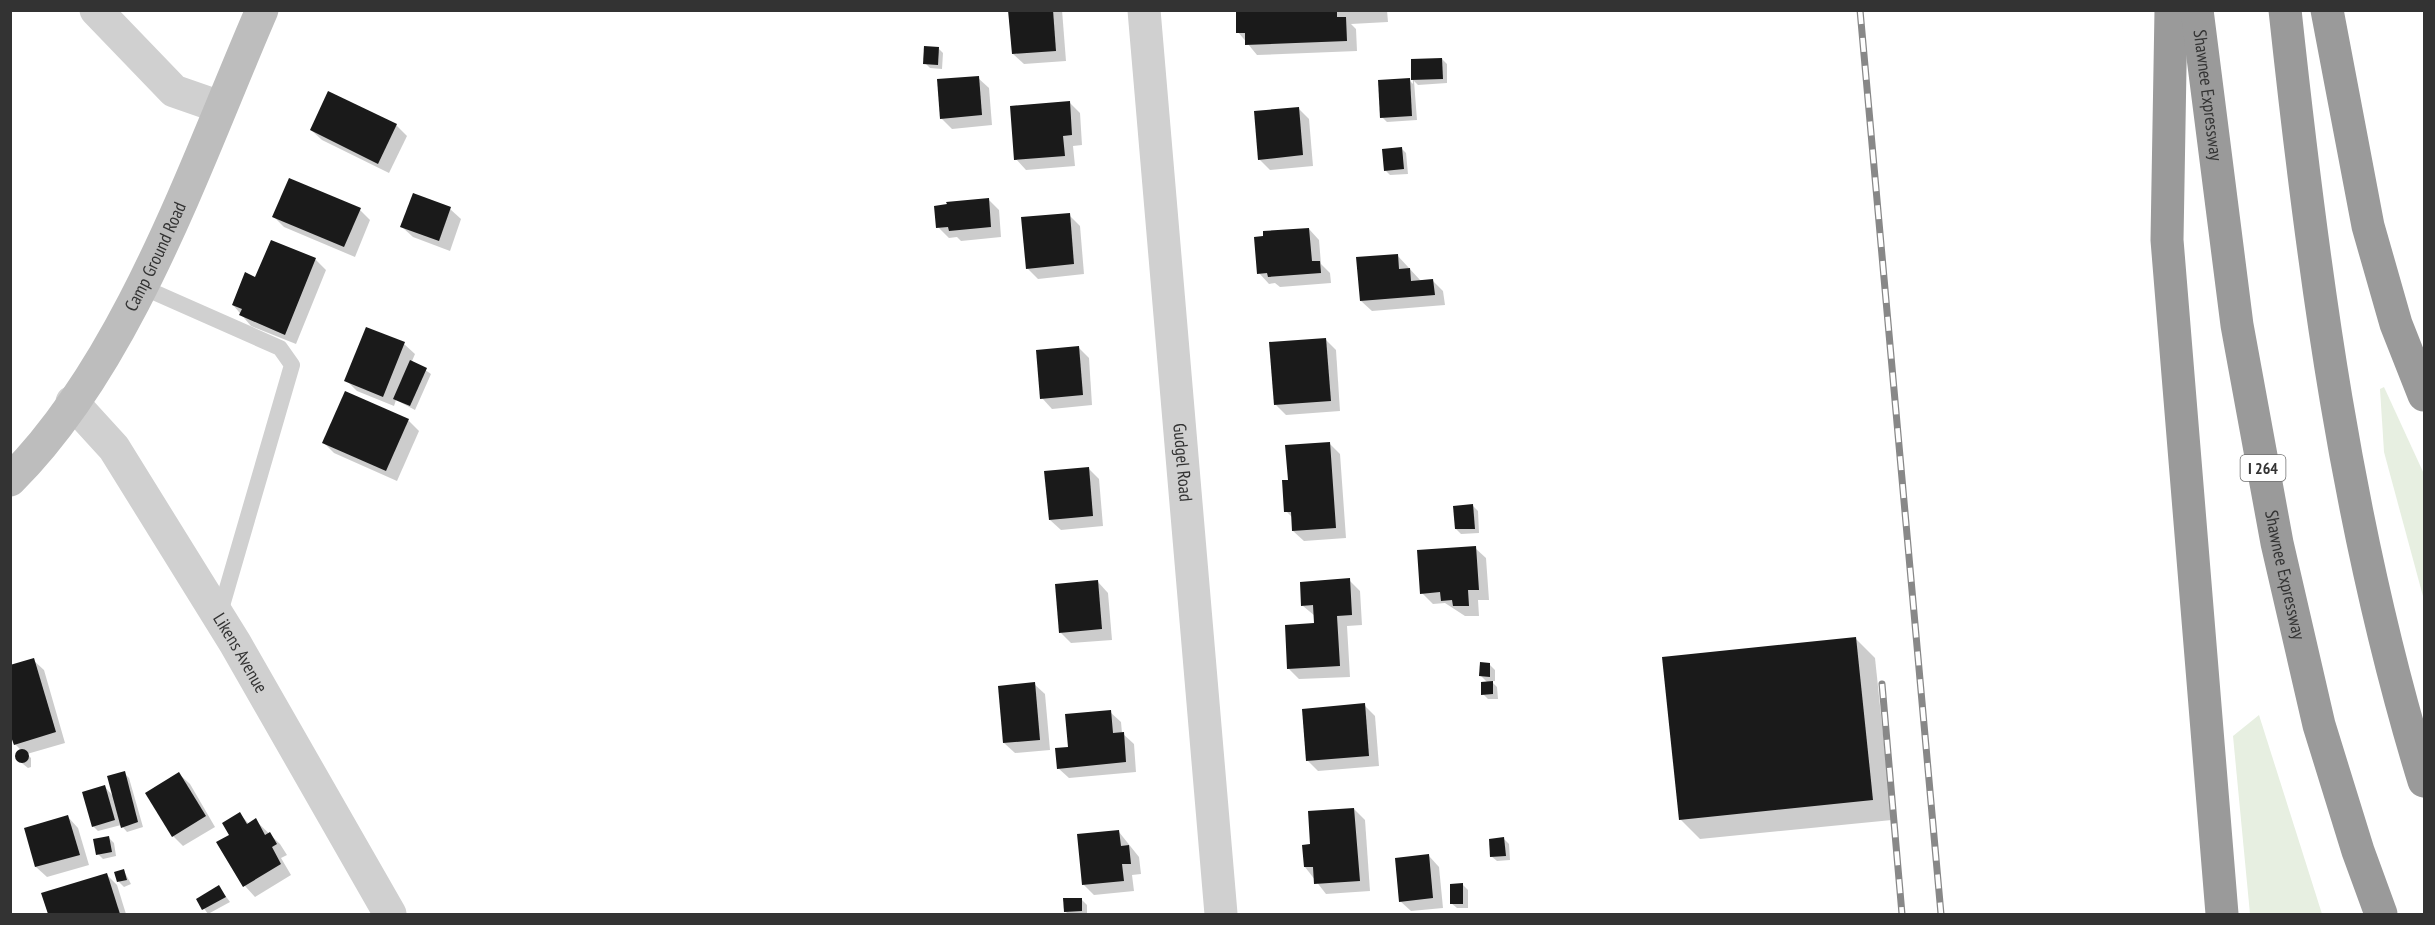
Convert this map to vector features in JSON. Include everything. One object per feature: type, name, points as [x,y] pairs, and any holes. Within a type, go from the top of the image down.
[{"type":"highway","points":[[2171,10],[2167,240],[2222,915]]},
{"type":"highway","name":"Shawnee Expressway","points":[[2197,10],[2237,326],[2277,543],[2319,725],[2358,851],[2381,915]]},
{"type":"highway","points":[[2285,10],[2305,193],[2334,400],[2375,605],[2424,780]]},
{"type":"highway","points":[[2327,10],[2368,226],[2396,324],[2424,395]]},
{"type":"street","points":[[96,10],[174,91],[220,107]]},
{"type":"street","name":"Camp Ground Road","points":[[10,480],[45,441],[112,342],[168,230],[262,10]]},
{"type":"street","name":"Gudgel Road","points":[[1144,10],[1221,915]]},
{"type":"street","name":"Likens Avenue","points":[[72,402],[114,448],[219,616],[390,915]]},
{"type":"lane","points":[[140,286],[280,348],[292,365],[219,616]]},
{"type":"shaded area","points":[[2384,387],[2424,474],[2424,600],[2384,452],[2380,389]]},
{"type":"shaded area","points":[[2259,715],[2322,914],[2250,914],[2233,736]]},
{"type":"building","points":[[1008,10],[1053,10],[1056,51],[1012,54]]},
{"type":"building","points":[[1236,10],[1337,10],[1337,17],[1346,17],[1347,41],[1245,45],[1245,33],[1236,33]]},
{"type":"building","points":[[924,46],[939,47],[938,65],[923,64]]},
{"type":"building","points":[[1442,58],[1443,79],[1411,80],[1411,59]]},
{"type":"building","points":[[979,76],[982,115],[940,119],[937,79]]},
{"type":"building","points":[[1410,78],[1412,116],[1380,118],[1378,80]]},
{"type":"building","points":[[328,91],[397,124],[378,164],[310,130]]},
{"type":"building","points":[[1070,101],[1072,135],[1063,136],[1065,156],[1014,160],[1010,106]]},
{"type":"building","points":[[1299,107],[1303,155],[1258,160],[1254,111]]},
{"type":"building","points":[[1402,147],[1404,169],[1384,171],[1382,149]]},
{"type":"building","points":[[289,178],[361,208],[344,247],[272,217]]},
{"type":"building","points":[[413,193],[451,207],[439,241],[400,227]]},
{"type":"building","points":[[989,198],[991,227],[949,231],[948,227],[936,228],[934,206],[947,204],[946,202]]},
{"type":"building","points":[[1070,213],[1074,264],[1026,269],[1021,217]]},
{"type":"building","points":[[1309,228],[1312,261],[1320,261],[1321,273],[1268,277],[1267,273],[1257,274],[1254,237],[1263,236],[1263,231]]},
{"type":"building","points":[[271,240],[316,258],[285,335],[239,315],[242,309],[232,305],[245,272],[255,277]]},
{"type":"building","points":[[1398,254],[1399,269],[1410,268],[1411,281],[1433,279],[1435,295],[1360,301],[1356,257]]},
{"type":"building","points":[[366,327],[405,342],[383,397],[344,381]]},
{"type":"building","points":[[1326,338],[1331,401],[1274,405],[1269,342]]},
{"type":"building","points":[[1079,346],[1083,395],[1040,399],[1036,350]]},
{"type":"building","points":[[410,360],[427,368],[410,406],[393,399]]},
{"type":"building","points":[[345,391],[409,419],[386,471],[322,443]]},
{"type":"building","points":[[1330,442],[1336,528],[1292,531],[1291,512],[1284,512],[1282,480],[1288,480],[1285,445]]},
{"type":"building","points":[[1089,467],[1093,516],[1049,520],[1044,471]]},
{"type":"building","points":[[1473,504],[1475,529],[1455,529],[1453,506]]},
{"type":"building","points":[[1476,546],[1479,590],[1468,590],[1469,606],[1453,606],[1452,600],[1441,601],[1440,592],[1420,594],[1417,550]]},
{"type":"building","points":[[1350,578],[1352,615],[1337,616],[1340,666],[1287,669],[1285,625],[1314,623],[1313,605],[1301,606],[1300,582]]},
{"type":"building","points":[[1098,580],[1102,629],[1059,633],[1055,584]]},
{"type":"building","points":[[1856,637],[1873,800],[1679,820],[1662,657]]},
{"type":"building","points":[[34,658],[56,732],[14,745],[10,734],[10,665]]},
{"type":"building","points":[[1480,662],[1490,663],[1490,677],[1479,676]]},
{"type":"building","points":[[1493,681],[1493,694],[1481,695],[1481,682]]},
{"type":"building","points":[[1035,682],[1040,740],[1003,743],[998,686]]},
{"type":"building","points":[[1365,703],[1369,756],[1306,761],[1302,709]]},
{"type":"building","points":[[1111,710],[1113,733],[1124,732],[1126,762],[1057,769],[1055,748],[1068,747],[1065,714]]},
{"type":"building","points":[[22,749],[27,751],[29,756],[27,761],[22,763],[17,761],[15,756],[17,751]]},
{"type":"building","points":[[125,771],[138,822],[121,828],[107,776]]},
{"type":"building","points":[[179,772],[206,816],[172,837],[145,793]]},
{"type":"building","points":[[105,785],[115,820],[92,827],[82,792]]},
{"type":"building","points":[[1354,808],[1360,881],[1314,884],[1313,867],[1304,867],[1302,845],[1310,844],[1308,811]]},
{"type":"building","points":[[240,812],[247,824],[256,818],[265,835],[270,832],[277,844],[272,847],[281,864],[243,887],[216,842],[229,835],[222,823]]},
{"type":"building","points":[[68,815],[80,855],[35,867],[24,828]]},
{"type":"building","points":[[1119,830],[1121,846],[1129,845],[1131,864],[1122,864],[1124,881],[1082,885],[1077,834]]},
{"type":"building","points":[[109,836],[112,852],[96,855],[93,839]]},
{"type":"building","points":[[1504,837],[1506,856],[1490,857],[1489,839]]},
{"type":"building","points":[[1429,854],[1433,898],[1399,902],[1395,858]]},
{"type":"building","points":[[124,869],[127,880],[117,882],[114,872]]},
{"type":"building","points":[[107,873],[120,914],[48,914],[41,893]]},
{"type":"building","points":[[1463,883],[1463,904],[1450,904],[1450,884]]},
{"type":"building","points":[[219,885],[226,897],[202,910],[196,899]]},
{"type":"building","points":[[1063,898],[1082,898],[1082,911],[1064,912]]},
{"type":"railway","points":[[1860,10],[1941,914]]},
{"type":"railway","points":[[1882,684],[1902,914]]}]
